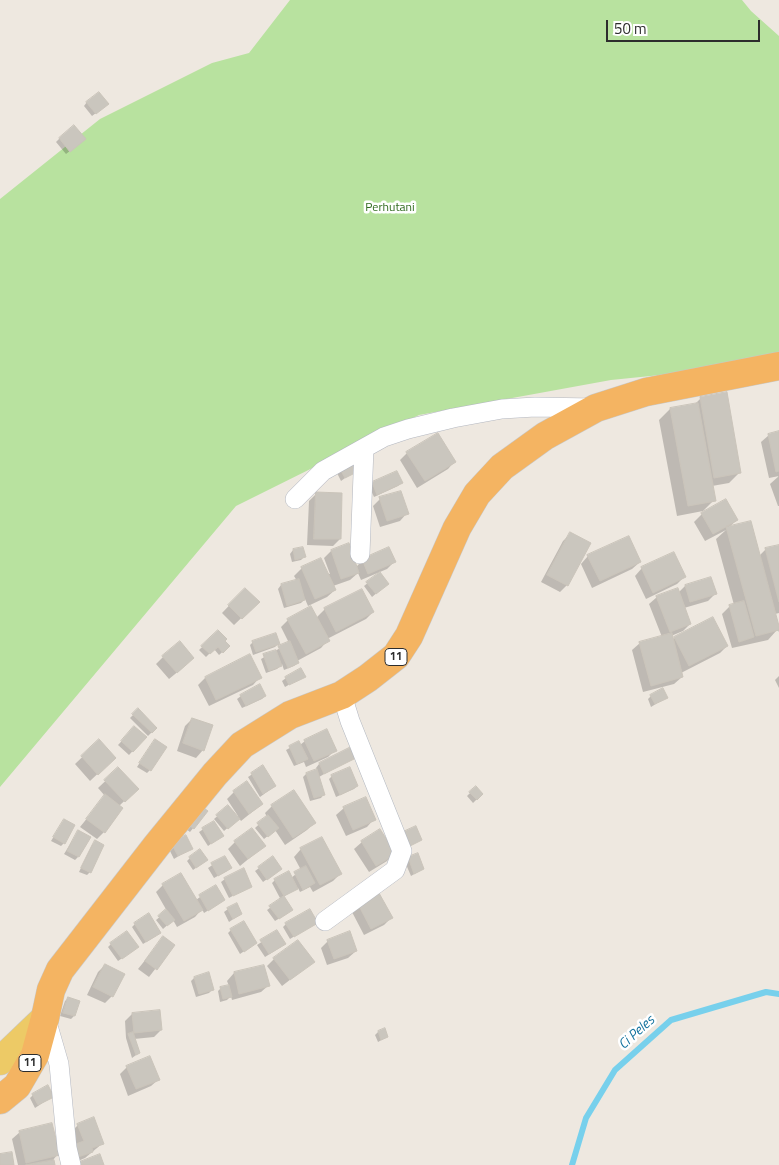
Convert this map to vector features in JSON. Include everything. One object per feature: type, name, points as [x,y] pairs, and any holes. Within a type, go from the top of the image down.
[{"type":"highway","name":"11","points":[[0,1100],[17,1086],[35,1055],[51,990],[60,970],[157,845],[242,745],[290,715],[342,695],[396,656],[409,636],[457,528],[477,494],[502,467],[544,436],[596,408],[646,392],[779,366]]},
{"type":"main road","points":[[0,1061],[45,1018]]},
{"type":"street","points":[[295,500],[323,471],[384,437],[408,429],[502,409],[535,407],[596,408]]},
{"type":"street","points":[[360,554],[364,448]]},
{"type":"street","points":[[325,921],[395,870],[402,851],[342,695]]},
{"type":"street","points":[[45,1018],[59,1064],[67,1148],[71,1165]]},
{"type":"green space","name":"Perhutani","points":[[290,0],[742,0],[751,11],[779,36],[779,354],[690,372],[611,380],[419,415],[236,506],[0,787],[0,199],[100,119],[212,63],[249,53]]},
{"type":"building","points":[[99,92],[109,104],[96,114],[86,102]]},
{"type":"building","points":[[74,125],[86,139],[70,152],[59,138]]},
{"type":"building","points":[[727,392],[741,473],[714,478],[700,397]]},
{"type":"building","points":[[698,403],[716,501],[688,506],[670,408]]},
{"type":"building","points":[[779,431],[779,471],[776,472],[768,434]]},
{"type":"building","points":[[438,433],[456,462],[425,481],[406,452]]},
{"type":"building","points":[[351,462],[357,472],[345,478],[340,469]]},
{"type":"building","points":[[397,471],[403,483],[377,495],[372,482]]},
{"type":"building","points":[[401,491],[409,514],[387,521],[379,497]]},
{"type":"building","points":[[316,492],[342,493],[341,539],[314,539]]},
{"type":"building","points":[[726,499],[738,520],[713,534],[701,513]]},
{"type":"building","points":[[751,521],[779,626],[779,630],[756,636],[726,527]]},
{"type":"building","points":[[570,532],[591,543],[568,586],[547,575]]},
{"type":"building","points":[[629,536],[641,562],[600,581],[587,555]]},
{"type":"building","points":[[349,543],[359,573],[341,579],[331,550]]},
{"type":"building","points":[[779,545],[779,602],[765,548]]},
{"type":"building","points":[[303,547],[306,557],[295,560],[293,549]]},
{"type":"building","points":[[389,547],[396,562],[368,574],[362,559]]},
{"type":"building","points":[[674,552],[686,577],[653,593],[641,567]]},
{"type":"building","points":[[321,558],[336,590],[315,599],[301,567]]},
{"type":"building","points":[[380,572],[389,584],[376,594],[366,582]]},
{"type":"building","points":[[711,577],[717,594],[690,602],[685,585]]},
{"type":"building","points":[[299,579],[305,600],[287,606],[281,584]]},
{"type":"building","points":[[245,588],[260,602],[242,619],[228,605]]},
{"type":"building","points":[[678,588],[691,624],[670,632],[656,596]]},
{"type":"building","points":[[362,589],[374,612],[336,632],[324,608]]},
{"type":"building","points":[[744,601],[754,637],[739,642],[729,605]]},
{"type":"building","points":[[311,606],[330,641],[306,654],[287,619]]},
{"type":"building","points":[[713,617],[728,646],[689,666],[674,637]]},
{"type":"building","points":[[218,630],[227,639],[225,641],[230,646],[223,653],[218,647],[210,654],[201,646]]},
{"type":"building","points":[[276,633],[280,644],[256,652],[252,641]]},
{"type":"building","points":[[672,633],[683,677],[651,686],[639,642]]},
{"type":"building","points":[[180,641],[194,658],[177,673],[162,656]]},
{"type":"building","points":[[290,641],[299,663],[288,668],[278,646]]},
{"type":"building","points":[[276,650],[282,666],[269,671],[263,654]]},
{"type":"building","points":[[250,654],[262,678],[216,700],[205,677]]},
{"type":"building","points":[[301,668],[306,677],[289,685],[285,677]]},
{"type":"building","points":[[260,684],[266,696],[246,706],[240,695]]},
{"type":"building","points":[[663,688],[668,698],[655,704],[650,695]]},
{"type":"building","points":[[138,708],[157,728],[152,733],[132,714]]},
{"type":"building","points":[[192,718],[213,725],[204,751],[183,743]]},
{"type":"building","points":[[134,726],[147,737],[133,752],[121,741]]},
{"type":"building","points":[[327,729],[337,751],[314,761],[304,740]]},
{"type":"building","points":[[99,739],[116,758],[98,775],[81,756]]},
{"type":"building","points":[[155,739],[167,747],[151,771],[139,763]]},
{"type":"building","points":[[299,741],[308,759],[297,764],[289,746]]},
{"type":"building","points":[[351,747],[356,758],[324,774],[319,763]]},
{"type":"building","points":[[263,765],[276,786],[263,794],[251,773]]},
{"type":"building","points":[[118,767],[139,789],[125,802],[104,780]]},
{"type":"building","points":[[350,767],[358,786],[340,795],[331,775]]},
{"type":"building","points":[[317,769],[325,795],[314,798],[306,773]]},
{"type":"building","points":[[247,781],[263,804],[249,814],[233,791]]},
{"type":"building","points":[[476,786],[483,794],[477,800],[469,792]]},
{"type":"building","points":[[294,790],[316,823],[293,838],[271,805]]},
{"type":"building","points":[[105,794],[123,808],[105,833],[86,819]]},
{"type":"building","points":[[366,797],[376,820],[353,830],[343,807]]},
{"type":"building","points":[[198,804],[208,811],[194,829],[185,822]]},
{"type":"building","points":[[228,805],[240,819],[228,829],[216,815]]},
{"type":"building","points":[[268,815],[279,828],[268,837],[257,823]]},
{"type":"building","points":[[64,819],[75,825],[65,844],[53,837]]},
{"type":"building","points":[[214,821],[224,836],[211,844],[202,828]]},
{"type":"building","points":[[416,826],[422,840],[410,846],[403,832]]},
{"type":"building","points":[[252,828],[266,846],[248,859],[234,841]]},
{"type":"building","points":[[380,829],[396,854],[376,866],[361,841]]},
{"type":"building","points":[[78,830],[91,837],[79,857],[67,851]]},
{"type":"building","points":[[186,835],[193,849],[178,856],[171,843]]},
{"type":"building","points":[[322,837],[342,874],[320,885],[300,848]]},
{"type":"building","points":[[95,840],[104,845],[91,873],[81,868]]},
{"type":"building","points":[[200,849],[208,860],[196,868],[189,857]]},
{"type":"building","points":[[418,853],[424,869],[414,874],[408,857]]},
{"type":"building","points":[[225,856],[232,868],[218,876],[211,863]]},
{"type":"building","points":[[273,856],[282,869],[267,880],[258,867]]},
{"type":"building","points":[[306,866],[315,883],[303,890],[294,872]]},
{"type":"building","points":[[244,868],[252,887],[233,896],[224,878]]},
{"type":"building","points":[[289,871],[298,889],[284,896],[274,879]]},
{"type":"building","points":[[181,873],[203,910],[184,921],[162,884]]},
{"type":"building","points":[[216,885],[225,900],[208,911],[199,895]]},
{"type":"building","points":[[379,893],[393,918],[371,929],[358,904]]},
{"type":"building","points":[[284,896],[293,910],[279,919],[269,906]]},
{"type":"building","points":[[237,903],[242,914],[233,919],[227,908]]},
{"type":"building","points":[[166,909],[175,920],[167,926],[158,916]]},
{"type":"building","points":[[310,909],[318,923],[294,937],[285,923]]},
{"type":"building","points":[[149,913],[161,933],[146,942],[134,923]]},
{"type":"building","points":[[244,921],[257,943],[244,952],[230,929]]},
{"type":"building","points":[[277,930],[286,944],[269,954],[260,940]]},
{"type":"building","points":[[127,931],[139,947],[122,959],[110,943]]},
{"type":"building","points":[[350,931],[357,951],[334,959],[327,940]]},
{"type":"building","points":[[163,936],[175,945],[157,970],[145,961]]},
{"type":"building","points":[[298,940],[315,962],[290,980],[273,958]]},
{"type":"building","points":[[105,964],[125,974],[113,997],[93,987]]},
{"type":"building","points":[[264,965],[270,986],[239,994],[234,972]]},
{"type":"building","points":[[209,972],[214,990],[199,994],[194,977]]},
{"type":"building","points":[[229,985],[232,997],[223,999],[220,987]]},
{"type":"building","points":[[68,997],[80,1001],[75,1016],[63,1013]]},
{"type":"building","points":[[160,1010],[162,1030],[134,1033],[132,1013]]},
{"type":"building","points":[[385,1028],[388,1037],[381,1040],[378,1031]]},
{"type":"building","points":[[133,1032],[140,1053],[136,1055],[128,1034]]},
{"type":"building","points":[[150,1056],[160,1080],[136,1089],[126,1066]]},
{"type":"building","points":[[48,1085],[54,1097],[38,1105],[32,1094]]},
{"type":"building","points":[[94,1117],[104,1144],[92,1148],[93,1152],[78,1157],[73,1145],[84,1141],[77,1124]]},
{"type":"building","points":[[52,1123],[60,1155],[26,1163],[19,1131]]},
{"type":"building","points":[[12,1152],[14,1165],[0,1165],[0,1154]]},
{"type":"building","points":[[100,1154],[104,1165],[77,1165],[77,1163]]},
{"type":"building","points":[[54,1160],[55,1165],[26,1165]]},
{"type":"waterway","name":"Ci Peles","points":[[572,1165],[586,1118],[615,1070],[671,1020],[766,992],[779,994]]}]
